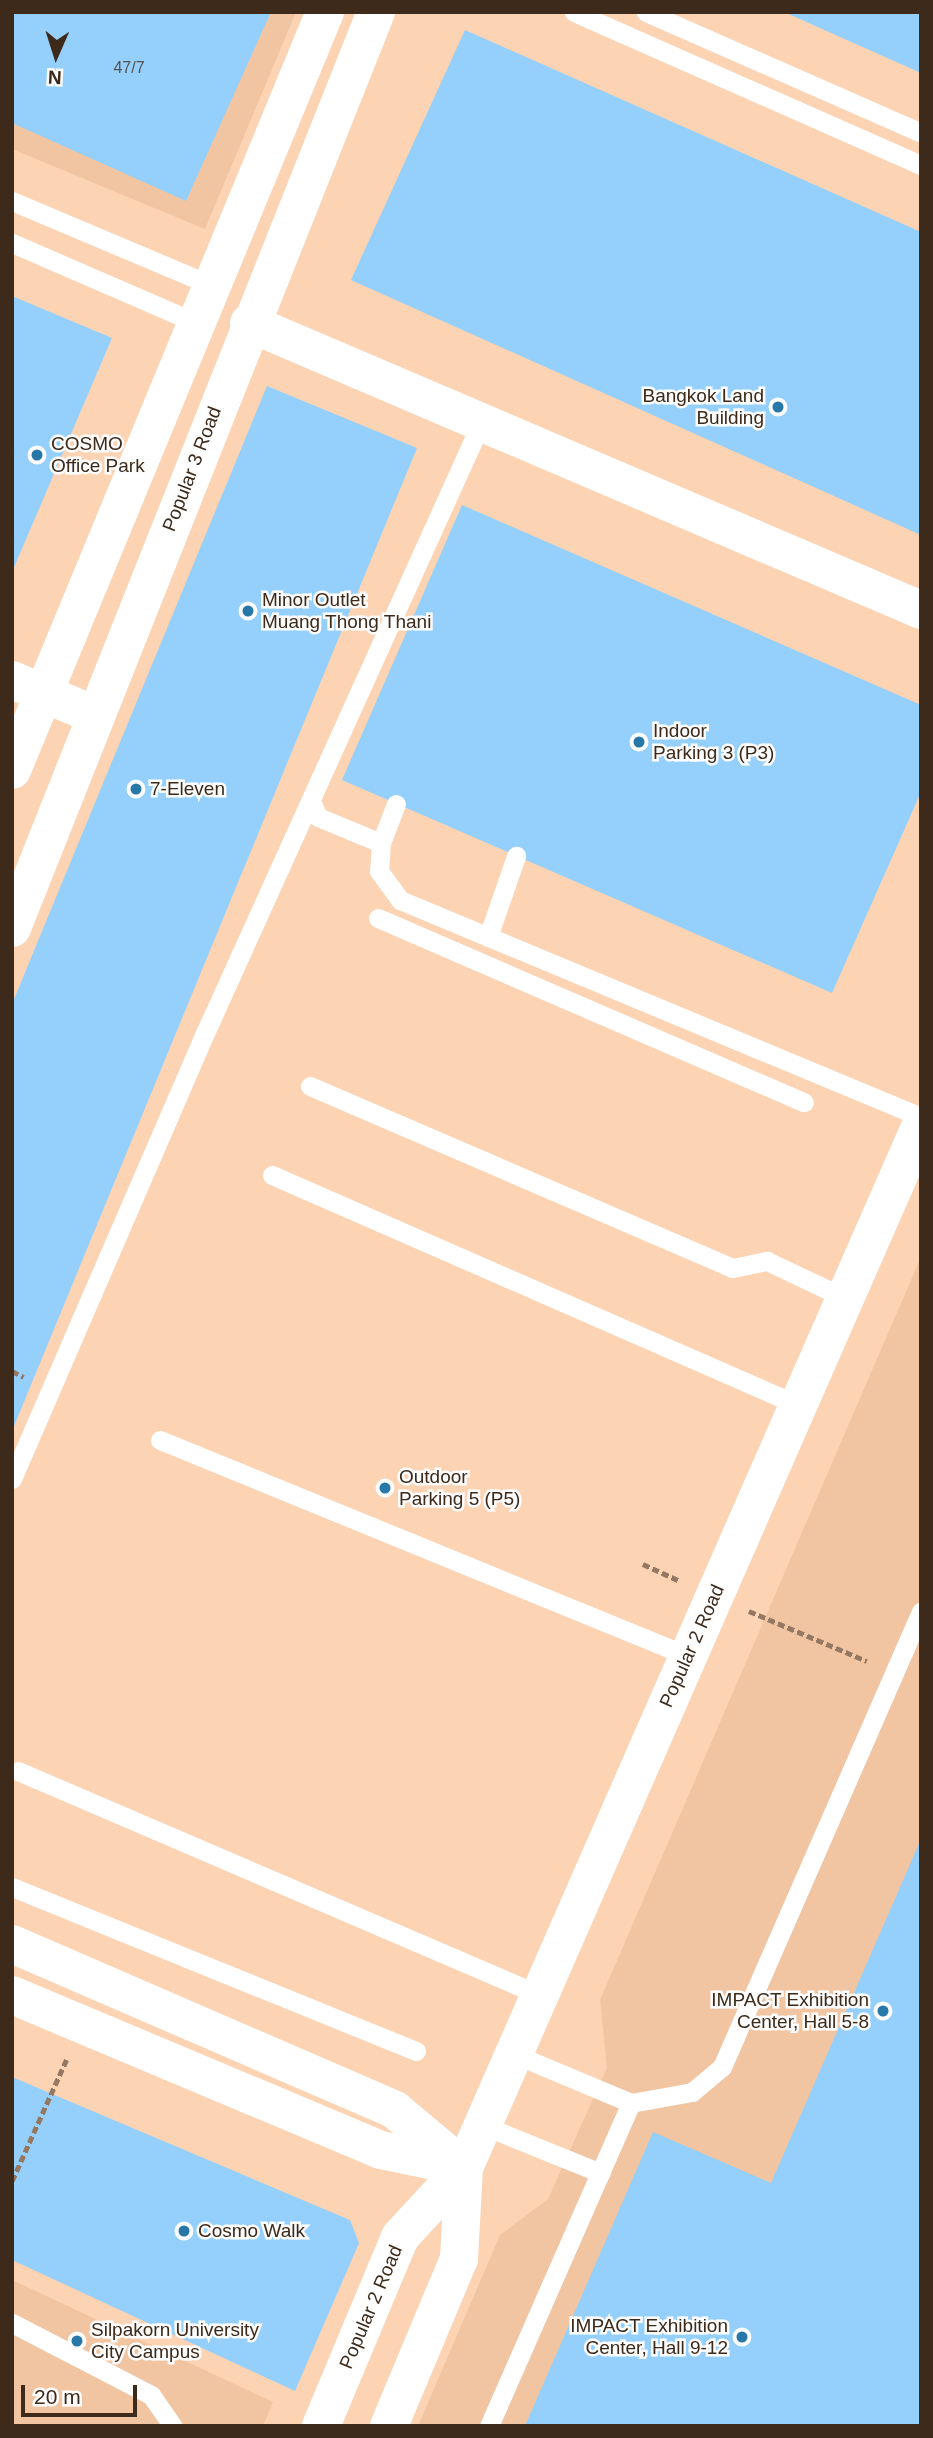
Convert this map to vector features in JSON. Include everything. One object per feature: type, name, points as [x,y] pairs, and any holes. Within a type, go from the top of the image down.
[{"type":"street","points":[[12,770],[27,686],[197,324],[325,12]]},
{"type":"street","name":"Popular 3 Road","points":[[12,928],[249,323],[376,12]]},
{"type":"street","points":[[249,323],[921,610]]},
{"type":"street","points":[[27,686],[95,715]]},
{"type":"street","name":"Popular 2 Road","points":[[389,2426],[459,2259],[464,2168],[921,1125]]},
{"type":"street","points":[[12,1944],[394,2110],[464,2168]]},
{"type":"street","points":[[12,1995],[381,2150],[464,2168]]},
{"type":"street","name":"Popular 2 Road","points":[[321,2426],[400,2237],[464,2168]]},
{"type":"lane","points":[[574,12],[921,165]]},
{"type":"lane","points":[[646,12],[921,133]]},
{"type":"lane","points":[[12,201],[213,286]]},
{"type":"lane","points":[[12,243],[197,324]]},
{"type":"lane","points":[[12,1479],[481,423]]},
{"type":"lane","points":[[311,801],[318,817],[381,843]]},
{"type":"lane","points":[[396,804],[381,843],[379,871],[400,900],[921,1117]]},
{"type":"lane","points":[[488,937],[516,856]]},
{"type":"lane","points":[[378,919],[804,1102]]},
{"type":"lane","points":[[310,1086],[733,1268],[767,1261],[845,1298]]},
{"type":"lane","points":[[272,1175],[798,1405]]},
{"type":"lane","points":[[160,1440],[688,1656]]},
{"type":"lane","points":[[514,2054],[631,2103],[692,2092],[722,2067],[921,1612]]},
{"type":"lane","points":[[18,1771],[540,1995]]},
{"type":"lane","points":[[12,1887],[416,2051]]},
{"type":"lane","points":[[489,2426],[631,2103]]},
{"type":"lane","points":[[482,2125],[601,2174]]},
{"type":"lane","points":[[12,2323],[150,2395],[173,2426]]},
{"type":"path","points":[[643,1564],[895,1674]]},
{"type":"path","points":[[12,2181],[82,2025]]},
{"type":"shaded area","points":[[12,12],[296,12],[205,229],[12,149]]},
{"type":"shaded area","points":[[921,1257],[921,2426],[418,2426],[500,2235],[548,2199],[607,2068],[600,2000]]},
{"type":"shaded area","name":"Silpakorn University City Campus","points":[[12,2280],[273,2402],[263,2426],[12,2426]]},
{"type":"building","points":[[12,12],[271,12],[186,201],[12,123]]},
{"type":"building","points":[[784,12],[921,12],[921,73]]},
{"type":"building","name":"Bangkok Land Building","points":[[465,30],[921,232],[921,535],[351,280]]},
{"type":"building","name":"COSMO Office Park","points":[[12,296],[112,338],[12,572]]},
{"type":"building","points":[[267,386],[417,448],[12,1431],[12,1004]]},
{"type":"building","name":"Indoor Parking 3 (P3)","points":[[462,505],[921,705],[921,792],[832,993],[342,780]]},
{"type":"building","name":"IMPACT Exhibition Center, Hall 9-12","points":[[921,1839],[921,2426],[525,2426],[653,2132],[771,2183]]},
{"type":"building","name":"Cosmo Walk","points":[[12,2077],[350,2220],[359,2243],[295,2391],[12,2260]]},
{"type":"place","name":"Bangkok Land Building","points":[[778,407]]},
{"type":"place","name":"COSMO Office Park","points":[[37,455]]},
{"type":"place","name":"Minor Outlet Muang Thong Thani","points":[[248,611]]},
{"type":"place","name":"Indoor Parking 3 (P3)","points":[[639,742]]},
{"type":"place","name":"7-Eleven","points":[[136,789]]},
{"type":"place","name":"Outdoor Parking 5 (P5)","points":[[385,1488]]},
{"type":"place","name":"IMPACT Exhibition Center, Hall 5-8","points":[[883,2011]]},
{"type":"place","name":"Cosmo Walk","points":[[184,2231]]},
{"type":"place","name":"IMPACT Exhibition Center, Hall 9-12","points":[[742,2337]]},
{"type":"place","name":"Silpakorn University City Campus","points":[[77,2341]]}]
